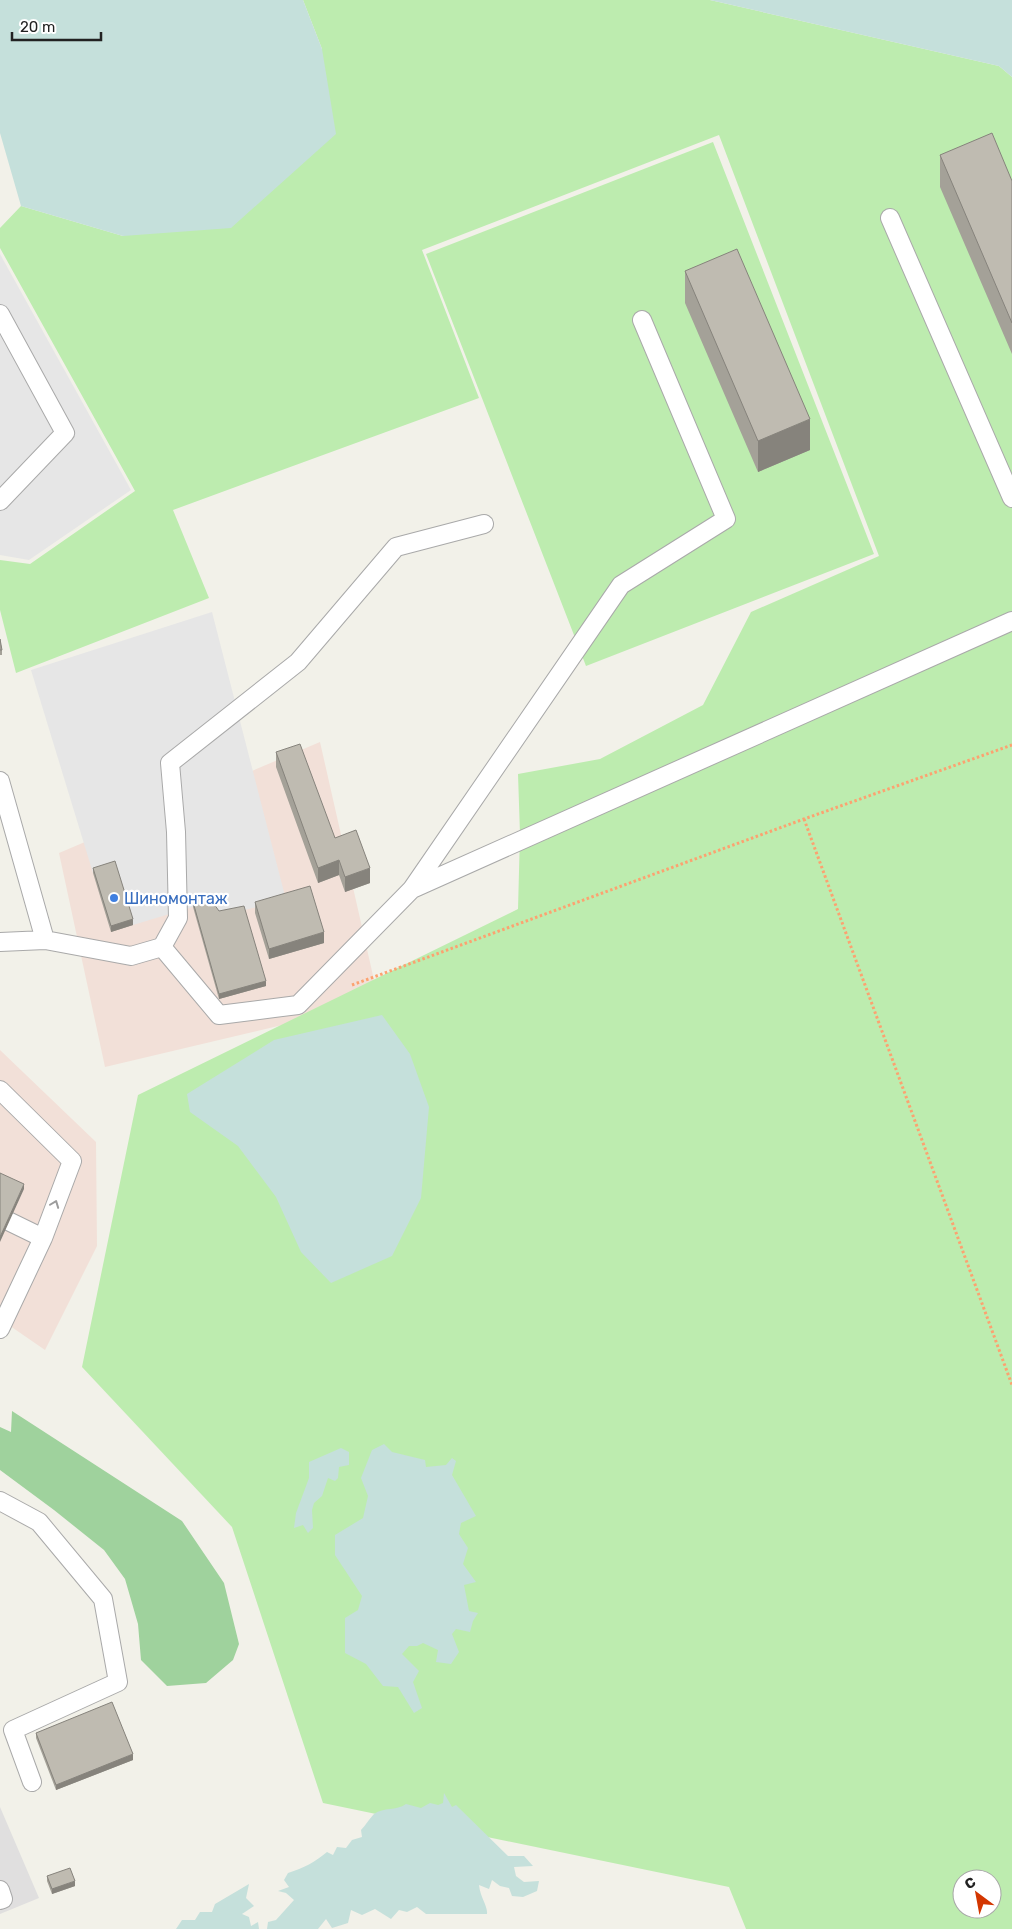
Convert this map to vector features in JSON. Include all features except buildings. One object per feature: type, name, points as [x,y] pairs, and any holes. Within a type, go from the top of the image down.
[{"type":"lane","points":[[890,218],[1012,498]]},
{"type":"lane","points":[[0,314],[65,433],[0,502]]},
{"type":"lane","points":[[162,947],[219,1015],[298,1005],[412,889],[621,585],[726,519],[642,320]]},
{"type":"lane","points":[[0,942],[45,940],[131,956],[162,947],[178,918],[176,832],[170,763],[298,662],[396,547],[484,524]]},
{"type":"lane","points":[[412,889],[1012,621]]},
{"type":"lane","points":[[0,781],[45,940]]},
{"type":"lane","points":[[0,1090],[72,1161],[43,1238],[0,1329]]},
{"type":"lane","points":[[0,1217],[43,1238]]},
{"type":"lane","points":[[0,1502],[39,1522],[103,1600],[118,1682],[13,1730],[32,1782]]},
{"type":"lane","points":[[0,1890],[4,1899],[0,1900]]},
{"type":"path","points":[[344,988],[804,819],[1012,745]]},
{"type":"path","points":[[804,819],[1012,1384]]},
{"type":"shaded area","points":[[0,0],[303,0],[322,49],[336,134],[231,228],[123,236],[21,206],[0,133]]},
{"type":"shaded area","points":[[710,0],[1012,0],[1012,77],[999,66]]},
{"type":"shaded area","points":[[0,254],[131,490],[29,560],[0,555]]},
{"type":"shaded area","points":[[212,612],[286,900],[219,916],[209,902],[133,925],[115,867],[93,873],[31,670]]},
{"type":"shaded area","points":[[320,742],[379,1002],[105,1067],[59,853]]},
{"type":"shaded area","points":[[382,1015],[410,1054],[429,1107],[421,1198],[392,1256],[331,1283],[301,1252],[276,1197],[238,1146],[190,1112],[187,1094],[274,1040]]},
{"type":"shaded area","points":[[0,1050],[96,1142],[97,1246],[45,1350],[0,1319]]},
{"type":"shaded area","points":[[384,1444],[392,1452],[425,1460],[426,1467],[446,1465],[452,1458],[456,1461],[452,1475],[476,1516],[461,1523],[459,1534],[468,1548],[463,1564],[476,1582],[464,1585],[469,1611],[478,1613],[473,1621],[470,1632],[456,1629],[452,1634],[459,1652],[451,1664],[436,1662],[438,1650],[423,1643],[417,1646],[409,1646],[402,1654],[419,1671],[413,1682],[422,1708],[414,1713],[398,1687],[383,1686],[366,1664],[345,1653],[345,1618],[358,1610],[362,1596],[335,1555],[335,1535],[363,1518],[368,1496],[361,1478],[372,1450]]},
{"type":"shaded area","points":[[341,1448],[349,1452],[349,1465],[339,1467],[338,1478],[335,1481],[328,1478],[322,1496],[314,1503],[312,1510],[313,1528],[308,1533],[303,1525],[294,1528],[296,1513],[309,1478],[309,1462]]},
{"type":"shaded area","points":[[444,1793],[452,1807],[456,1805],[508,1856],[524,1856],[533,1866],[514,1867],[516,1876],[524,1882],[539,1881],[537,1891],[523,1897],[512,1896],[509,1888],[500,1886],[492,1880],[489,1889],[479,1885],[487,1914],[426,1914],[417,1907],[407,1912],[399,1910],[391,1919],[375,1909],[362,1915],[351,1910],[348,1923],[332,1928],[326,1919],[318,1929],[267,1929],[268,1922],[276,1920],[294,1900],[286,1893],[278,1891],[289,1887],[284,1880],[288,1873],[309,1864],[327,1852],[333,1855],[337,1847],[346,1848],[352,1840],[362,1837],[361,1830],[374,1814],[406,1804],[421,1808],[430,1803],[438,1805],[443,1803]]},
{"type":"shaded area","points":[[0,1807],[39,1898],[0,1914]]},
{"type":"shaded area","points":[[249,1884],[246,1898],[254,1906],[242,1914],[249,1917],[251,1926],[258,1922],[259,1929],[176,1929],[182,1920],[195,1920],[200,1912],[212,1912],[215,1904]]},
{"type":"green space","points":[[303,0],[710,0],[999,66],[1012,77],[1012,1929],[746,1929],[729,1887],[323,1803],[232,1527],[82,1367],[138,1095],[518,909],[520,834],[518,774],[600,759],[703,705],[751,612],[879,556],[719,135],[422,250],[479,398],[173,510],[209,598],[16,673],[0,610],[0,560],[30,564],[135,491],[0,248],[0,228],[21,206],[123,236],[322,49]]},
{"type":"green space","points":[[713,142],[874,554],[586,666],[426,254]]},
{"type":"green space","points":[[12,1411],[182,1521],[224,1583],[239,1644],[233,1660],[206,1683],[167,1686],[141,1660],[138,1624],[125,1579],[104,1550],[0,1470],[0,1427],[11,1432]]},
{"type":"place","name":"Шиномонтаж","points":[[114,898]]}]
